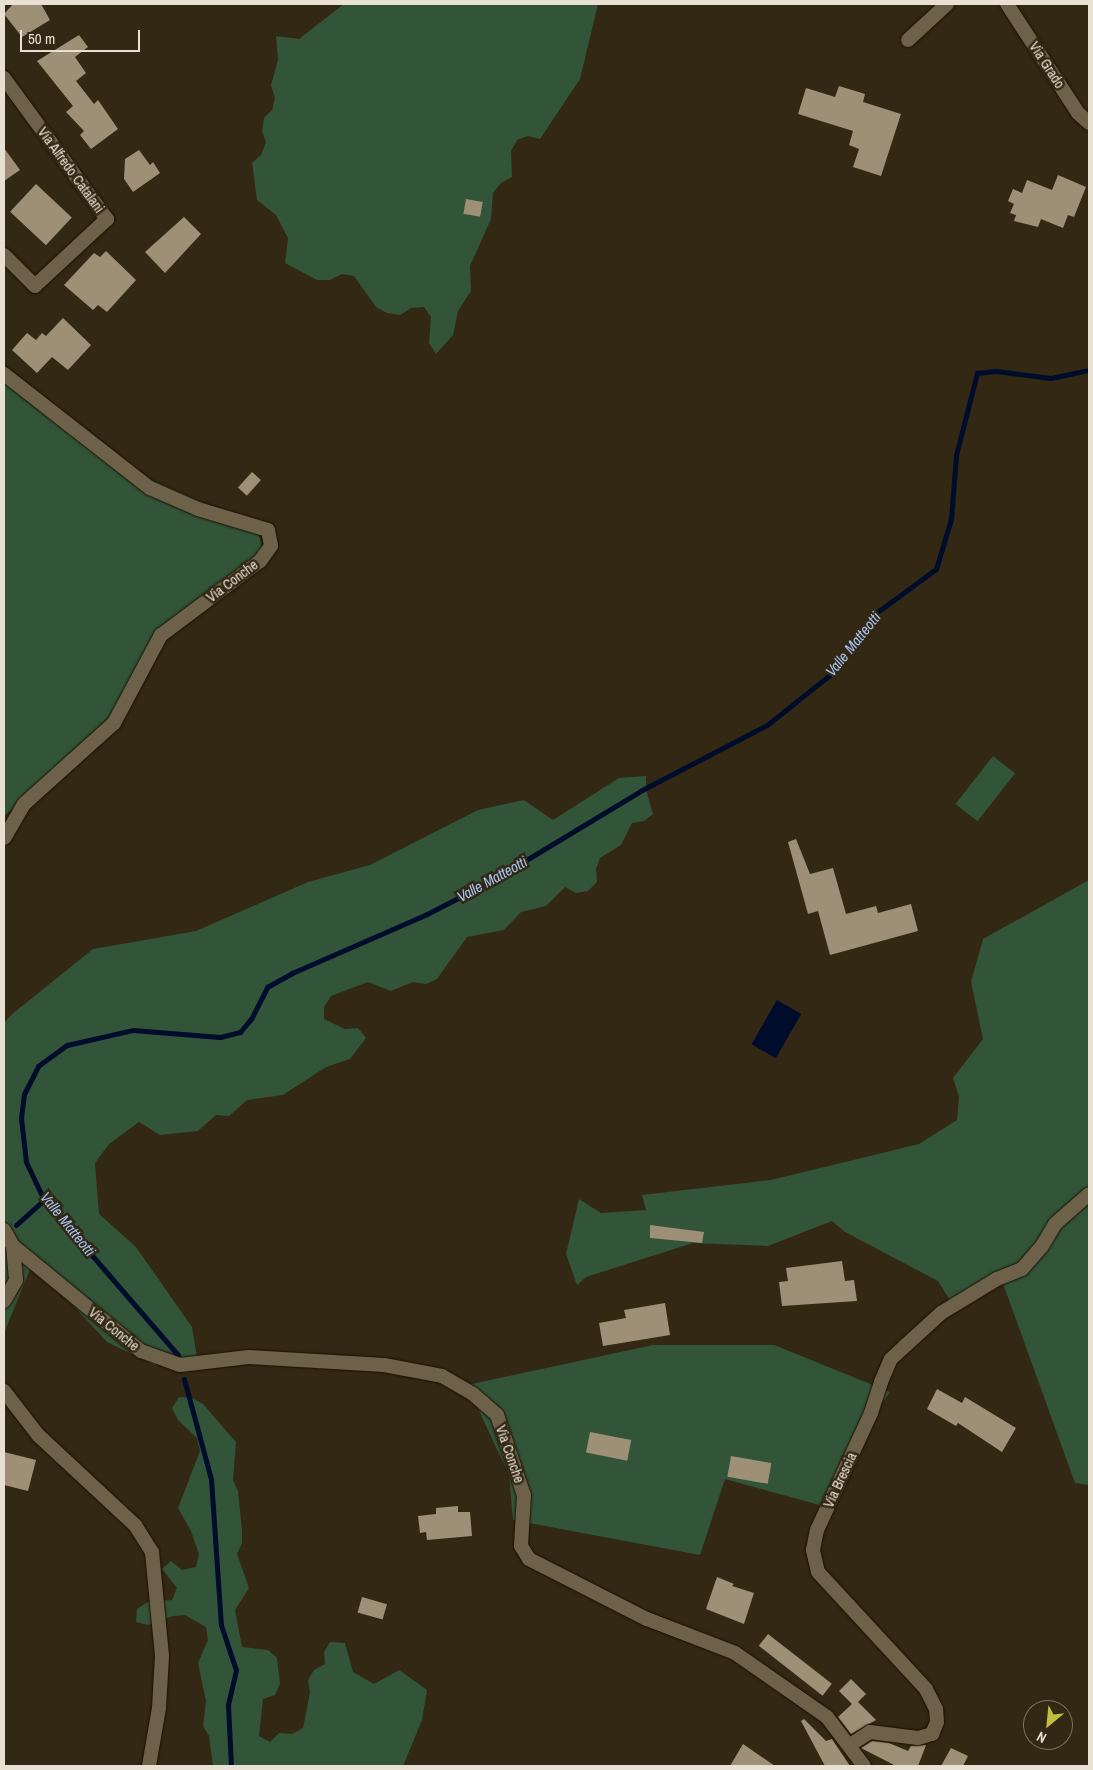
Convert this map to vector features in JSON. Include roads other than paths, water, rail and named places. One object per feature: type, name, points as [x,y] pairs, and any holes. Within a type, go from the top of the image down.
[{"type":"street","points":[[908,40],[947,4]]},
{"type":"street","name":"Via Grado","points":[[1007,4],[1078,113],[1089,123]]},
{"type":"street","name":"Via Alfredo Catalani","points":[[4,78],[107,219],[36,286],[4,255]]},
{"type":"street","name":"Via Conche","points":[[4,374],[150,488],[198,509],[268,530],[271,546],[260,561],[161,635],[114,724],[24,804],[4,838]]},
{"type":"street","name":"Via Brescia","points":[[850,1745],[870,1732],[878,1731],[918,1738],[932,1734],[937,1722],[936,1709],[926,1689],[818,1572],[813,1550],[817,1530],[871,1413],[881,1382],[892,1358],[941,1313],[997,1279],[1022,1269],[1042,1246],[1055,1224],[1089,1194]]},
{"type":"street","name":"Via Conche","points":[[4,1230],[13,1246],[141,1351],[180,1365],[250,1357],[384,1365],[442,1376],[473,1394],[497,1415],[524,1494],[522,1546],[529,1559],[647,1619],[735,1653],[827,1717],[864,1766]]},
{"type":"street","points":[[4,1301],[16,1280],[13,1246]]},
{"type":"street","points":[[4,1392],[38,1435],[135,1525],[152,1552],[162,1656],[159,1708],[149,1766]]},
{"type":"water","points":[[777,1000],[801,1014],[776,1058],[752,1044]]},
{"type":"waterway","name":"Valle Matteotti","points":[[178,1355],[44,1200],[26,1162],[21,1118],[24,1094],[38,1066],[67,1045],[133,1030],[220,1037],[240,1032],[251,1019],[267,987],[292,973],[425,915],[493,880],[642,790],[767,725],[831,674],[853,649],[876,613],[936,569],[951,519],[956,455],[977,373],[996,371],[1051,378],[1089,370]]},
{"type":"waterway","points":[[16,1225],[44,1200]]},
{"type":"waterway","name":"Valle Matteotti","points":[[184,1379],[211,1479],[221,1625],[236,1670],[228,1705],[231,1766]]}]
